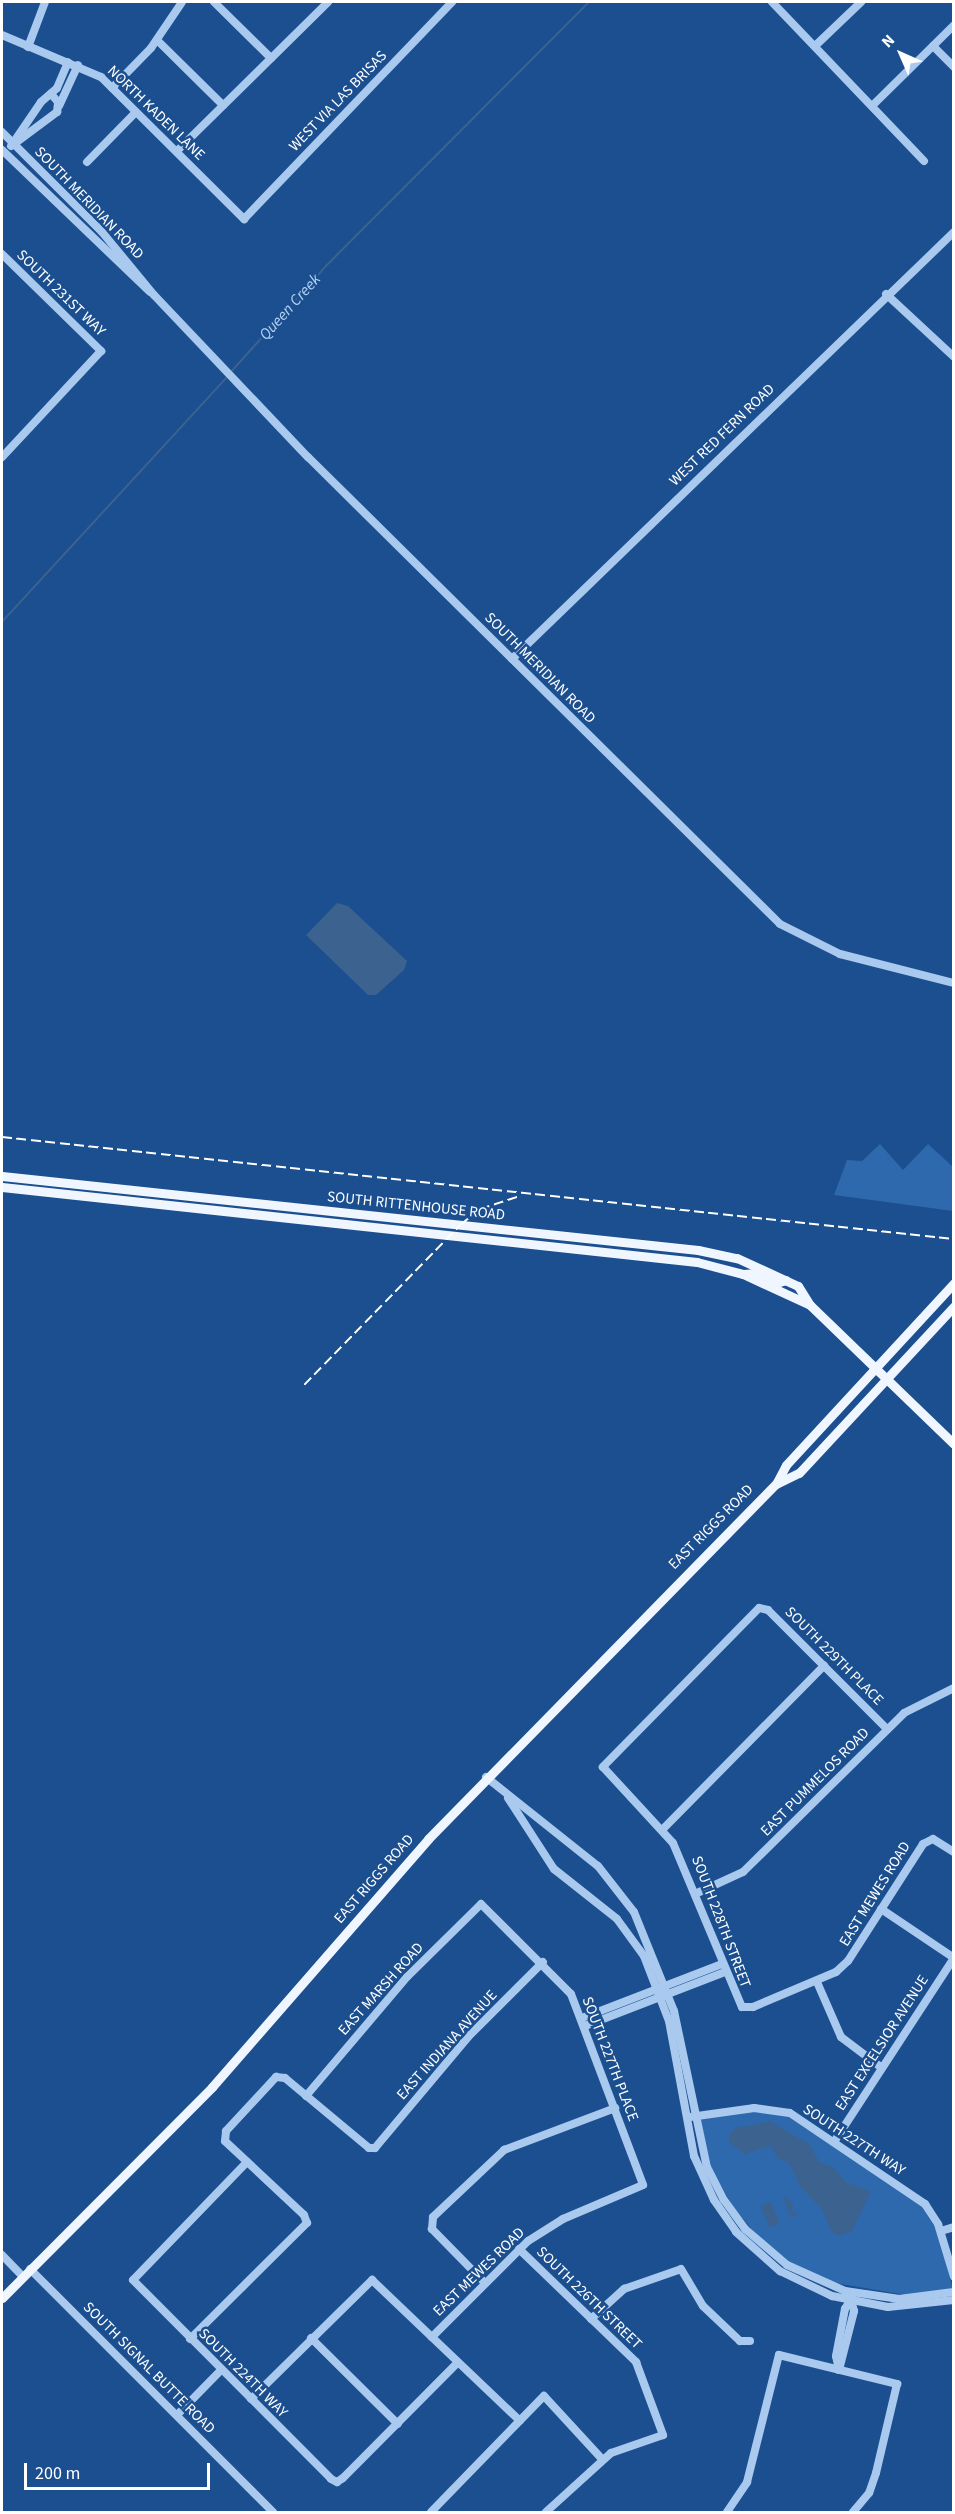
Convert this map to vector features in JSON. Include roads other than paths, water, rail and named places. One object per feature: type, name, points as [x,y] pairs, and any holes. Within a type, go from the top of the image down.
[{"type":"main road","name":"SOUTH RITTENHOUSE ROAD","points":[[2,1176],[698,1250],[743,1260],[798,1286],[810,1305],[887,1382],[954,1443]]},
{"type":"main road","name":"SOUTH RITTENHOUSE ROAD","points":[[2,1187],[689,1262],[743,1274],[790,1299],[810,1305]]},
{"type":"main road","points":[[689,1262],[699,1256],[731,1262],[743,1260]]},
{"type":"main road","points":[[743,1274],[757,1273],[776,1283],[786,1280]]},
{"type":"main road","name":"EAST RIGGS ROAD","points":[[2,2298],[236,2061],[486,1777],[776,1484],[786,1465],[954,1283]]},
{"type":"main road","name":"EAST RIGGS ROAD","points":[[776,1484],[799,1473],[887,1382],[954,1306]]},
{"type":"street","points":[[28,47],[45,2]]},
{"type":"street","points":[[112,88],[157,40],[182,2]]},
{"type":"street","points":[[214,2],[271,58]]},
{"type":"street","points":[[177,151],[328,2]]},
{"type":"street","name":"WEST VIA LAS BRISAS","points":[[244,219],[452,2]]},
{"type":"street","points":[[772,2],[924,161]]},
{"type":"street","points":[[815,46],[861,2]]},
{"type":"street","points":[[872,106],[954,25]]},
{"type":"street","name":"NORTH KADEN LANE","points":[[2,36],[78,65],[101,77],[244,219]]},
{"type":"street","points":[[157,40],[223,105]]},
{"type":"street","points":[[933,46],[954,67]]},
{"type":"street","points":[[14,144],[41,102],[51,94],[69,62]]},
{"type":"street","points":[[2,153],[49,120],[59,106],[78,65]]},
{"type":"street","points":[[51,94],[59,106]]},
{"type":"street","points":[[87,162],[136,112]]},
{"type":"street","name":"SOUTH MERIDIAN ROAD","points":[[2,132],[108,239],[154,295],[254,400],[512,659],[789,930],[840,954],[954,983]]},
{"type":"street","name":"SOUTH MERIDIAN ROAD","points":[[2,153],[98,246],[154,295]]},
{"type":"street","name":"WEST RED FERN ROAD","points":[[512,659],[886,294],[954,232]]},
{"type":"street","points":[[98,246],[108,239]]},
{"type":"street","name":"SOUTH 231ST WAY","points":[[2,254],[101,351],[2,457]]},
{"type":"street","points":[[886,294],[954,357]]},
{"type":"street","name":"SOUTH 229TH PLACE","points":[[603,1767],[759,1608],[768,1610],[887,1729]]},
{"type":"street","points":[[662,1830],[824,1666]]},
{"type":"street","name":"EAST PUMMELOS ROAD","points":[[695,1894],[748,1868],[904,1713],[954,1688]]},
{"type":"street","name":"SOUTH 228TH STREET","points":[[603,1767],[662,1830],[683,1861],[724,1968],[742,2007]]},
{"type":"street","points":[[486,1777],[508,1798],[587,1857],[609,1878],[641,1925],[668,1990],[690,2117]]},
{"type":"street","points":[[508,1798],[554,1869],[626,1929],[644,1956],[669,2021],[690,2117],[711,2178],[746,2229],[801,2273],[852,2296],[888,2307],[954,2300]]},
{"type":"street","name":"EAST MEWES ROAD","points":[[742,2007],[753,2007],[817,1982],[848,1961],[923,1844],[933,1839],[954,1852]]},
{"type":"street","name":"SOUTH 227TH PLACE","points":[[481,1904],[543,1962],[571,1994],[643,2186]]},
{"type":"street","name":"EAST MARSH ROAD","points":[[306,2096],[407,1977],[481,1904]]},
{"type":"street","points":[[881,1909],[954,1958]]},
{"type":"street","name":"EAST EXCELSIOR AVENUE","points":[[834,2142],[954,1958]]},
{"type":"street","name":"EAST INDIANA AVENUE","points":[[306,2096],[369,2148],[375,2148],[468,2037],[543,1962]]},
{"type":"street","points":[[583,2022],[724,1968]]},
{"type":"street","points":[[817,1982],[841,2037],[882,2068]]},
{"type":"street","points":[[190,2339],[307,2223],[304,2215],[247,2162],[224,2136],[281,2076],[306,2096]]},
{"type":"street","points":[[485,2283],[430,2223],[492,2157],[615,2108]]},
{"type":"street","name":"SOUTH 227TH WAY","points":[[690,2117],[754,2108],[780,2110],[834,2142],[919,2199],[940,2231],[954,2277]]},
{"type":"street","name":"SOUTH 224TH WAY","points":[[247,2162],[133,2280],[221,2370],[337,2482],[398,2424]]},
{"type":"street","name":"EAST MEWES ROAD","points":[[432,2337],[519,2249],[563,2219],[643,2186]]},
{"type":"street","points":[[940,2231],[954,2227]]},
{"type":"street","name":"SOUTH 226TH STREET","points":[[519,2249],[636,2362],[663,2435],[602,2459]]},
{"type":"street","name":"SOUTH SIGNAL BUTTE ROAD","points":[[2,2255],[27,2273],[177,2415],[273,2512]]},
{"type":"street","points":[[591,2319],[624,2289],[681,2269],[703,2306],[741,2341],[750,2341]]},
{"type":"street","points":[[251,2399],[372,2280],[520,2421]]},
{"type":"street","points":[[852,2296],[899,2299],[954,2292]]},
{"type":"street","points":[[839,2370],[836,2356],[840,2334],[852,2296]]},
{"type":"street","points":[[839,2370],[850,2336],[854,2311],[852,2296]]},
{"type":"street","points":[[840,2334],[850,2336]]},
{"type":"street","points":[[311,2338],[398,2424],[458,2362]]},
{"type":"street","points":[[726,2512],[747,2482],[779,2355],[897,2384],[876,2473],[869,2493],[855,2512]]},
{"type":"street","points":[[177,2415],[221,2370]]},
{"type":"street","points":[[431,2512],[544,2396],[602,2459],[546,2512]]},
{"type":"waterway","name":"Queen Creek","points":[[231,372],[326,266],[589,2]]},
{"type":"waterway","name":"Queen Creek","points":[[2,622],[228,376]]},
{"type":"railway","points":[[2,1137],[954,1239]]},
{"type":"railway","points":[[304,1385],[460,1225],[480,1209],[518,1197]]}]
